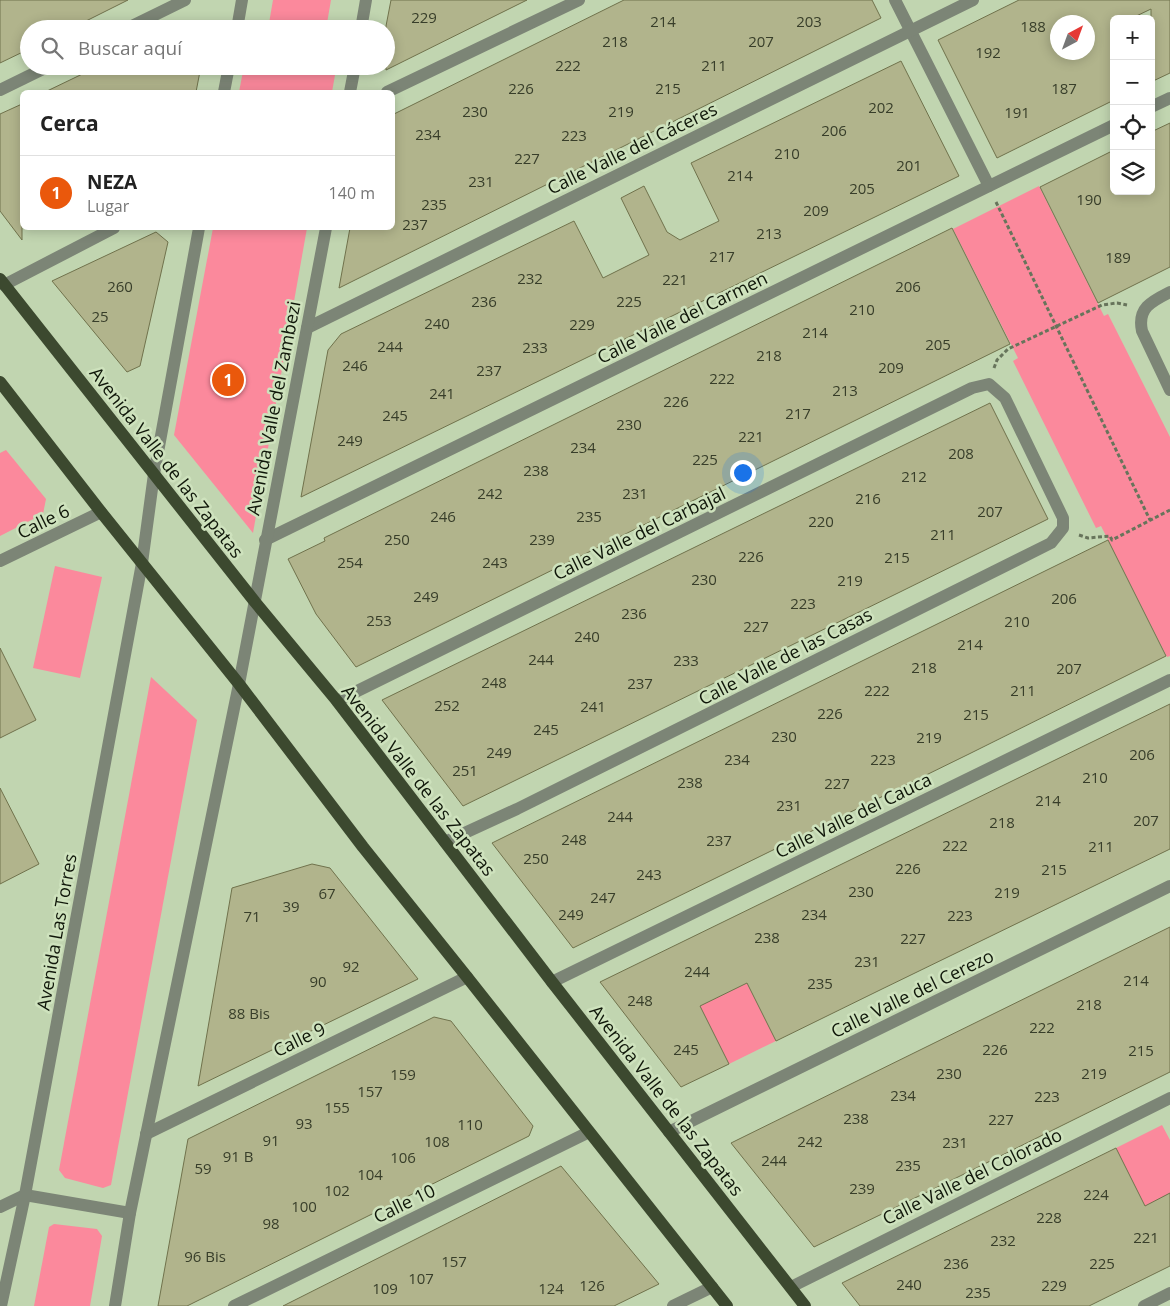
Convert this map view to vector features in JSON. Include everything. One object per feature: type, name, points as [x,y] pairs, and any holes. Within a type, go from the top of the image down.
[{"type":"main road","name":"Avenida Valle de las Zapatas","points":[[2,282],[255,602],[337,701],[552,982],[805,1306]]},
{"type":"main road","points":[[0,382],[238,684],[363,847],[727,1306]]},
{"type":"street","points":[[144,20],[185,0]]},
{"type":"street","points":[[238,20],[242,0]]},
{"type":"street","points":[[363,20],[366,0]]},
{"type":"street","points":[[391,90],[579,0]]},
{"type":"street","points":[[895,0],[989,186]]},
{"type":"street","name":"Calle Valle del Cáceres","points":[[307,328],[973,0]]},
{"type":"street","points":[[0,90],[31,75]]},
{"type":"street","points":[[224,90],[227,75]]},
{"type":"street","points":[[350,90],[353,75]]},
{"type":"street","points":[[1155,105],[1170,98]]},
{"type":"street","name":"Calle Valle del Carmen","points":[[265,540],[1110,127]]},
{"type":"street","points":[[2,282],[110,230]]},
{"type":"street","points":[[142,563],[154,474],[199,230]]},
{"type":"street","name":"Avenida Valle del Zambezi","points":[[238,684],[326,230]]},
{"type":"street","points":[[1169,388],[1140,324],[1142,315],[1153,300],[1170,292]]},
{"type":"street","points":[[989,384],[1006,398],[1060,510],[1063,518],[1063,528]]},
{"type":"street","name":"Calle Valle del Carbajal","points":[[337,701],[972,388],[989,384]]},
{"type":"street","name":"Calle 6","points":[[0,561],[101,512]]},
{"type":"street","name":"Calle Valle de las Casas","points":[[445,842],[517,809],[1051,543],[1063,528]]},
{"type":"street","name":"Avenida Las Torres","points":[[1,1306],[25,1195],[142,563]]},
{"type":"street","name":"Calle Valle del Cauca","points":[[552,982],[1170,680]]},
{"type":"street","points":[[115,1306],[130,1213],[238,684]]},
{"type":"street","name":"Calle Valle del Cerezo","points":[[669,1132],[1170,886]]},
{"type":"street","name":"Calle 9","points":[[146,1134],[467,977]]},
{"type":"street","name":"Calle Valle del Colorado","points":[[790,1287],[1170,1098]]},
{"type":"street","name":"Calle 10","points":[[234,1306],[590,1132]]},
{"type":"street","points":[[0,1207],[25,1195],[130,1213]]},
{"type":"street","points":[[673,1306],[712,1287]]},
{"type":"street","points":[[1144,1306],[1170,1293]]},
{"type":"path","points":[[989,186],[1150,520]]},
{"type":"path","points":[[989,384],[997,360],[1008,349],[1102,305],[1108,303],[1123,304],[1142,315]]},
{"type":"path","points":[[1063,528],[1088,538],[1110,536],[1112,540],[1170,510]]},
{"type":"shaded area","points":[[273,0],[331,0],[328,20],[270,20]]},
{"type":"shaded area","points":[[242,75],[335,75],[332,90],[239,90]]},
{"type":"shaded area","points":[[1039,186],[1104,316],[1108,314],[1170,437],[1170,656],[1167,657],[1101,526],[1096,528],[1013,361],[1018,358],[953,229]]},
{"type":"shaded area","points":[[213,230],[307,230],[253,533],[174,435]]},
{"type":"shaded area","points":[[6,450],[46,499],[43,514],[0,536],[0,453]]},
{"type":"shaded area","points":[[55,566],[102,577],[80,678],[33,668]]},
{"type":"shaded area","points":[[151,677],[197,720],[111,1185],[103,1188],[65,1178],[59,1170]]},
{"type":"shaded area","points":[[747,983],[776,1041],[729,1064],[700,1006]]},
{"type":"shaded area","points":[[1162,1125],[1170,1140],[1170,1256],[1116,1148]]},
{"type":"shaded area","points":[[54,1224],[97,1229],[102,1236],[90,1306],[34,1306],[49,1227]]},
{"type":"building","points":[[0,0],[128,0],[88,20],[20,20],[20,53],[0,63]]},
{"type":"building","points":[[391,0],[527,0],[395,66],[395,20],[387,20]]},
{"type":"building","points":[[624,0],[872,0],[881,18],[339,288],[350,230],[395,230],[395,114]]},
{"type":"building","points":[[1019,0],[1170,0],[1170,73],[1155,80],[1155,15],[1151,15],[1151,9],[1138,15],[1110,15],[1110,102],[997,158],[938,40]]},
{"type":"building","points":[[901,61],[959,176],[301,497],[328,350],[341,334],[574,221],[603,278],[649,255],[621,198],[644,186],[667,232],[680,240],[719,221],[691,163]]},
{"type":"building","points":[[80,75],[199,75],[196,90],[49,90]]},
{"type":"building","points":[[20,105],[20,230],[22,230],[22,240],[0,211],[0,114]]},
{"type":"building","points":[[1170,123],[1170,267],[1098,303],[1040,187],[1110,152],[1110,195],[1155,195],[1155,130]]},
{"type":"building","points":[[952,228],[1010,344],[356,667],[316,614],[288,559],[325,541],[324,538]]},
{"type":"building","points":[[156,232],[168,242],[140,366],[127,372],[52,281]]},
{"type":"building","points":[[990,403],[1048,519],[463,806],[382,700]]},
{"type":"building","points":[[1108,540],[1166,656],[969,754],[573,948],[492,843]]},
{"type":"building","points":[[0,648],[36,720],[0,738]]},
{"type":"building","points":[[1170,704],[1170,849],[776,1041],[747,983],[700,1006],[729,1064],[681,1087],[600,982]]},
{"type":"building","points":[[0,788],[39,864],[0,884]]},
{"type":"building","points":[[312,864],[330,868],[418,979],[198,1086],[232,888]]},
{"type":"building","points":[[1170,927],[1170,1072],[958,1177],[814,1247],[731,1143]]},
{"type":"building","points":[[434,1017],[451,1021],[533,1126],[529,1136],[187,1306],[158,1306],[188,1139]]},
{"type":"building","points":[[1116,1148],[1145,1206],[1170,1193],[1170,1266],[1089,1306],[860,1306],[842,1283]]},
{"type":"building","points":[[561,1166],[659,1284],[614,1306],[283,1306]]},
{"type":"place","name":"NEZA","points":[[228,380]]}]
